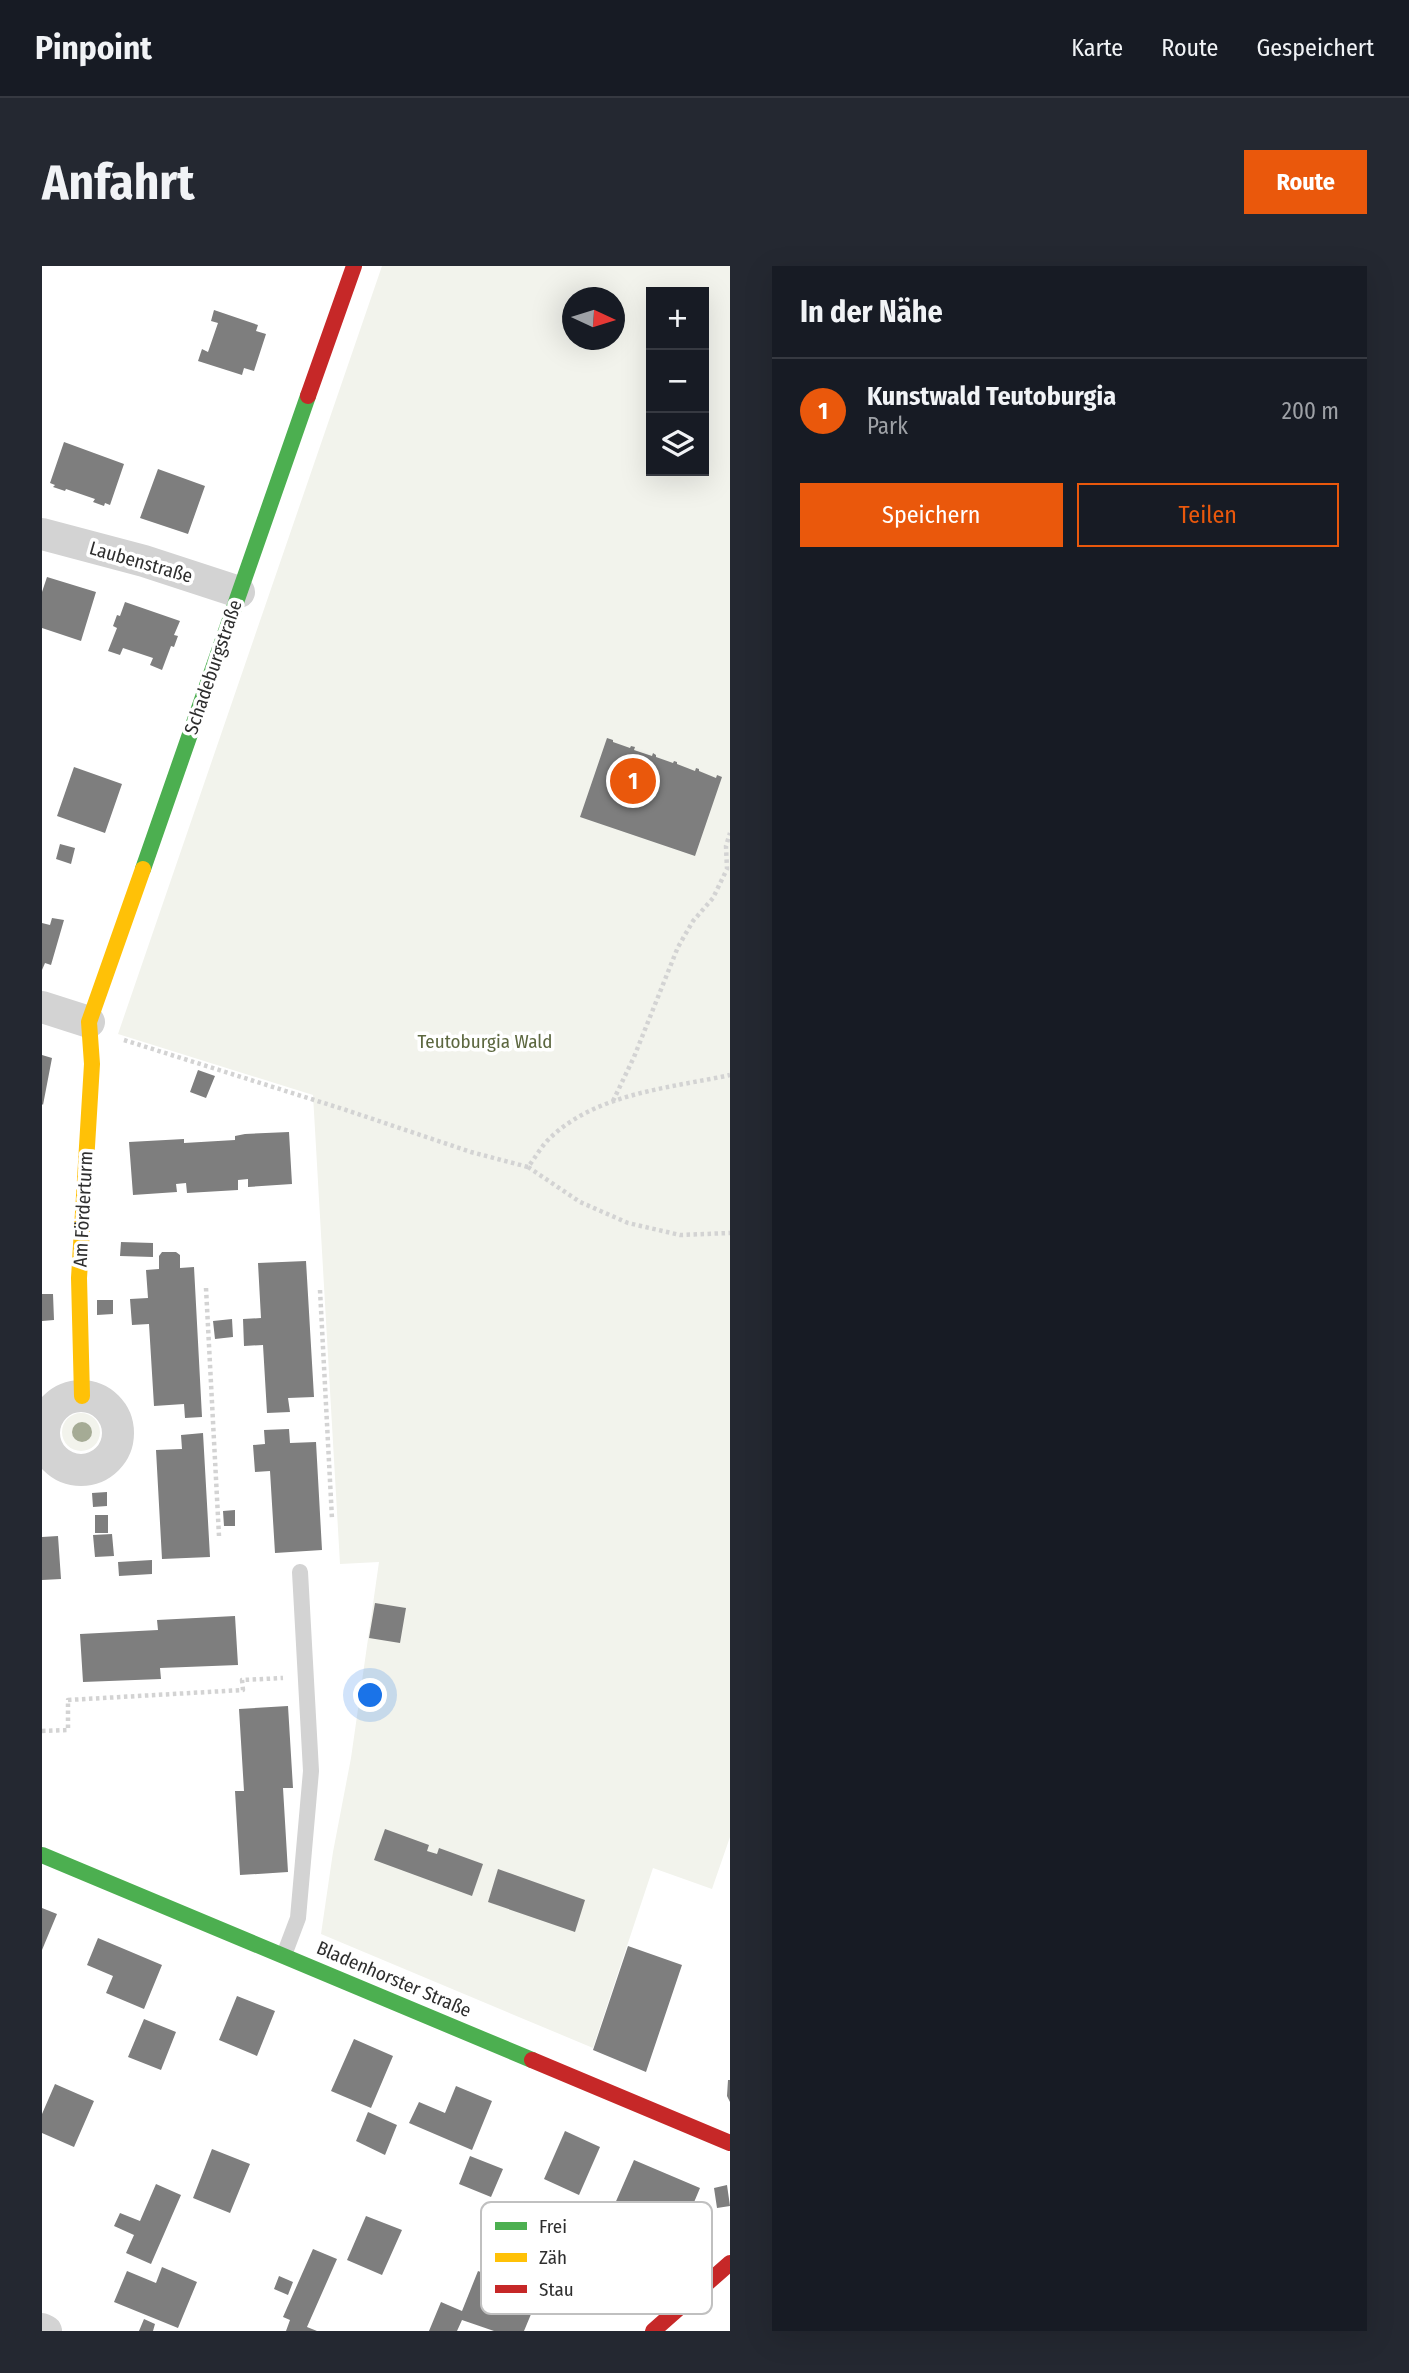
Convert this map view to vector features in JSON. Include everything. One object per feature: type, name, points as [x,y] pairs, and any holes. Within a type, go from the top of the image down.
[{"type":"street","name":"Schadeburgstraße","points":[[89,1022],[354,266]]},
{"type":"street","name":"Laubenstraße","points":[[42,534],[144,561],[239,592]]},
{"type":"street","points":[[42,1007],[89,1022]]},
{"type":"street","name":"Am Förderturm","points":[[82,1396],[79,1267],[92,1063],[89,1022]]},
{"type":"street","name":"Bladenhorster Straße","points":[[42,1855],[730,2143]]},
{"type":"street","points":[[712,2279],[730,2263]]},
{"type":"street","points":[[653,2331],[672,2314]]},
{"type":"lane","points":[[284,1955],[298,1919],[311,1771],[300,1572]]},
{"type":"path","points":[[613,1102],[678,947],[713,898],[727,869],[726,846],[730,833]]},
{"type":"path","points":[[89,1022],[117,1038],[471,1152],[528,1167],[580,1202],[628,1223],[680,1235],[730,1233]]},
{"type":"path","points":[[528,1167],[550,1138],[577,1119],[613,1102],[730,1075]]},
{"type":"path","points":[[206,1288],[219,1536]]},
{"type":"path","points":[[320,1290],[332,1519]]},
{"type":"path","points":[[42,1731],[68,1730],[68,1700],[243,1690],[242,1680],[305,1676]]},
{"type":"green space","name":"Teutoburgia Wald","points":[[382,266],[730,266],[730,1837],[712,1889],[653,1868],[593,2048],[321,1934],[351,1758],[379,1562],[340,1564],[313,1095],[118,1034]]},
{"type":"green space","points":[[81,1413],[94,1419],[100,1432],[94,1445],[81,1451],[68,1445],[62,1432],[68,1419]]},
{"type":"building","points":[[214,310],[258,325],[256,331],[266,334],[254,371],[244,368],[242,375],[198,361],[202,349],[208,352],[218,323],[211,321]]},
{"type":"building","points":[[64,442],[124,464],[110,505],[93,502],[95,499],[53,487],[55,485],[50,483]]},
{"type":"building","points":[[158,469],[205,486],[188,534],[140,518]]},
{"type":"building","points":[[47,577],[96,592],[81,641],[42,628],[42,592]]},
{"type":"building","points":[[125,602],[180,621],[174,635],[178,636],[174,647],[171,646],[162,670],[150,665],[153,658],[123,648],[120,655],[108,651],[117,628],[113,626]]},
{"type":"building","points":[[607,738],[630,748],[635,747],[634,750],[652,756],[653,753],[656,757],[677,762],[695,771],[696,768],[716,778],[717,775],[722,777],[695,856],[580,817]]},
{"type":"building","points":[[74,767],[122,784],[105,833],[57,816]]},
{"type":"building","points":[[60,844],[75,848],[71,864],[56,859]]},
{"type":"building","points":[[52,918],[64,920],[51,965],[45,963],[42,970],[42,923],[50,925]]},
{"type":"building","points":[[42,1055],[52,1058],[43,1105],[42,1104]]},
{"type":"building","points":[[198,1070],[215,1076],[206,1098],[190,1092]]},
{"type":"building","points":[[289,1132],[292,1184],[248,1187],[248,1179],[238,1180],[238,1190],[187,1193],[186,1183],[176,1184],[177,1192],[133,1195],[129,1142],[235,1140],[235,1136],[245,1134]]},
{"type":"building","points":[[121,1242],[153,1243],[153,1257],[120,1256]]},
{"type":"building","points":[[162,1252],[176,1252],[180,1255],[180,1268],[194,1267],[202,1417],[185,1418],[184,1404],[154,1406],[149,1324],[132,1325],[130,1299],[148,1298],[146,1270],[159,1269],[159,1256]]},
{"type":"building","points":[[306,1261],[314,1397],[288,1398],[290,1412],[267,1413],[263,1345],[244,1346],[243,1319],[261,1318],[258,1263]]},
{"type":"building","points":[[42,1294],[53,1294],[54,1320],[42,1321]]},
{"type":"building","points":[[97,1300],[113,1300],[113,1314],[97,1315]]},
{"type":"building","points":[[232,1319],[233,1337],[215,1339],[213,1321]]},
{"type":"building","points":[[289,1429],[290,1443],[316,1442],[322,1550],[275,1553],[270,1471],[255,1472],[253,1445],[265,1444],[264,1430]]},
{"type":"building","points":[[203,1433],[210,1557],[162,1559],[156,1450],[182,1449],[181,1435]]},
{"type":"building","points":[[107,1492],[107,1506],[93,1507],[92,1493]]},
{"type":"building","points":[[235,1510],[235,1526],[224,1526],[223,1511]]},
{"type":"building","points":[[95,1515],[108,1515],[108,1533],[95,1533]]},
{"type":"building","points":[[112,1534],[114,1556],[95,1557],[93,1535]]},
{"type":"building","points":[[58,1536],[61,1579],[42,1580],[42,1537]]},
{"type":"building","points":[[152,1560],[152,1574],[119,1576],[118,1562]]},
{"type":"building","points":[[375,1603],[406,1608],[400,1643],[369,1638]]},
{"type":"building","points":[[235,1616],[238,1665],[160,1668],[161,1679],[83,1682],[80,1634],[158,1630],[157,1620]]},
{"type":"building","points":[[288,1706],[293,1788],[283,1788],[288,1872],[240,1875],[235,1791],[244,1791],[239,1709]]},
{"type":"building","points":[[385,1829],[429,1845],[427,1851],[437,1854],[439,1848],[483,1864],[472,1896],[374,1860]]},
{"type":"building","points":[[498,1869],[585,1900],[575,1932],[488,1902]]},
{"type":"building","points":[[42,1908],[57,1914],[42,1950]]},
{"type":"building","points":[[98,1938],[162,1965],[144,2009],[106,1993],[113,1976],[87,1965]]},
{"type":"building","points":[[628,1946],[682,1965],[646,2072],[593,2050]]},
{"type":"building","points":[[237,1996],[275,2011],[257,2056],[219,2040]]},
{"type":"building","points":[[144,2019],[176,2032],[161,2070],[128,2057]]},
{"type":"building","points":[[354,2039],[393,2056],[371,2108],[331,2091]]},
{"type":"building","points":[[730,2080],[730,2102],[727,2096]]},
{"type":"building","points":[[55,2084],[94,2101],[74,2147],[42,2133],[42,2114]]},
{"type":"building","points":[[456,2086],[492,2101],[472,2150],[409,2123],[419,2102],[445,2113]]},
{"type":"building","points":[[368,2112],[397,2125],[385,2155],[356,2141]]},
{"type":"building","points":[[565,2131],[600,2147],[579,2195],[544,2179]]},
{"type":"building","points":[[212,2149],[250,2164],[230,2213],[193,2198]]},
{"type":"building","points":[[470,2156],[503,2169],[491,2197],[459,2184]]},
{"type":"building","points":[[634,2160],[700,2188],[694,2202],[616,2202]]},
{"type":"building","points":[[156,2184],[181,2195],[151,2264],[126,2253],[134,2235],[114,2226],[120,2213],[140,2221]]},
{"type":"building","points":[[727,2185],[730,2206],[717,2208],[714,2188]]},
{"type":"building","points":[[366,2216],[402,2230],[382,2275],[347,2260]]},
{"type":"building","points":[[313,2249],[337,2259],[307,2327],[317,2331],[286,2331],[290,2320],[283,2317]]},
{"type":"building","points":[[162,2267],[197,2282],[178,2328],[114,2302],[127,2271],[156,2283]]},
{"type":"building","points":[[478,2271],[481,2272],[481,2314],[531,2314],[524,2331],[494,2331],[462,2320],[457,2331],[429,2331],[441,2302],[462,2311]]},
{"type":"building","points":[[279,2276],[293,2282],[288,2295],[274,2289]]},
{"type":"building","points":[[144,2319],[155,2324],[153,2331],[139,2331]]},
{"type":"traffic: fast","points":[[143,869],[308,396]]},
{"type":"traffic: fast","points":[[42,1855],[532,2060]]},
{"type":"traffic: slow","points":[[82,1396],[79,1278],[92,1064],[89,1022],[143,869]]},
{"type":"traffic: jam","points":[[308,396],[354,266]]},
{"type":"traffic: jam","points":[[532,2060],[730,2143]]},
{"type":"traffic: jam","points":[[712,2279],[730,2263]]},
{"type":"traffic: jam","points":[[653,2331],[672,2314]]},
{"type":"place","name":"Kunstwald Teutoburgia","points":[[633,781]]}]
